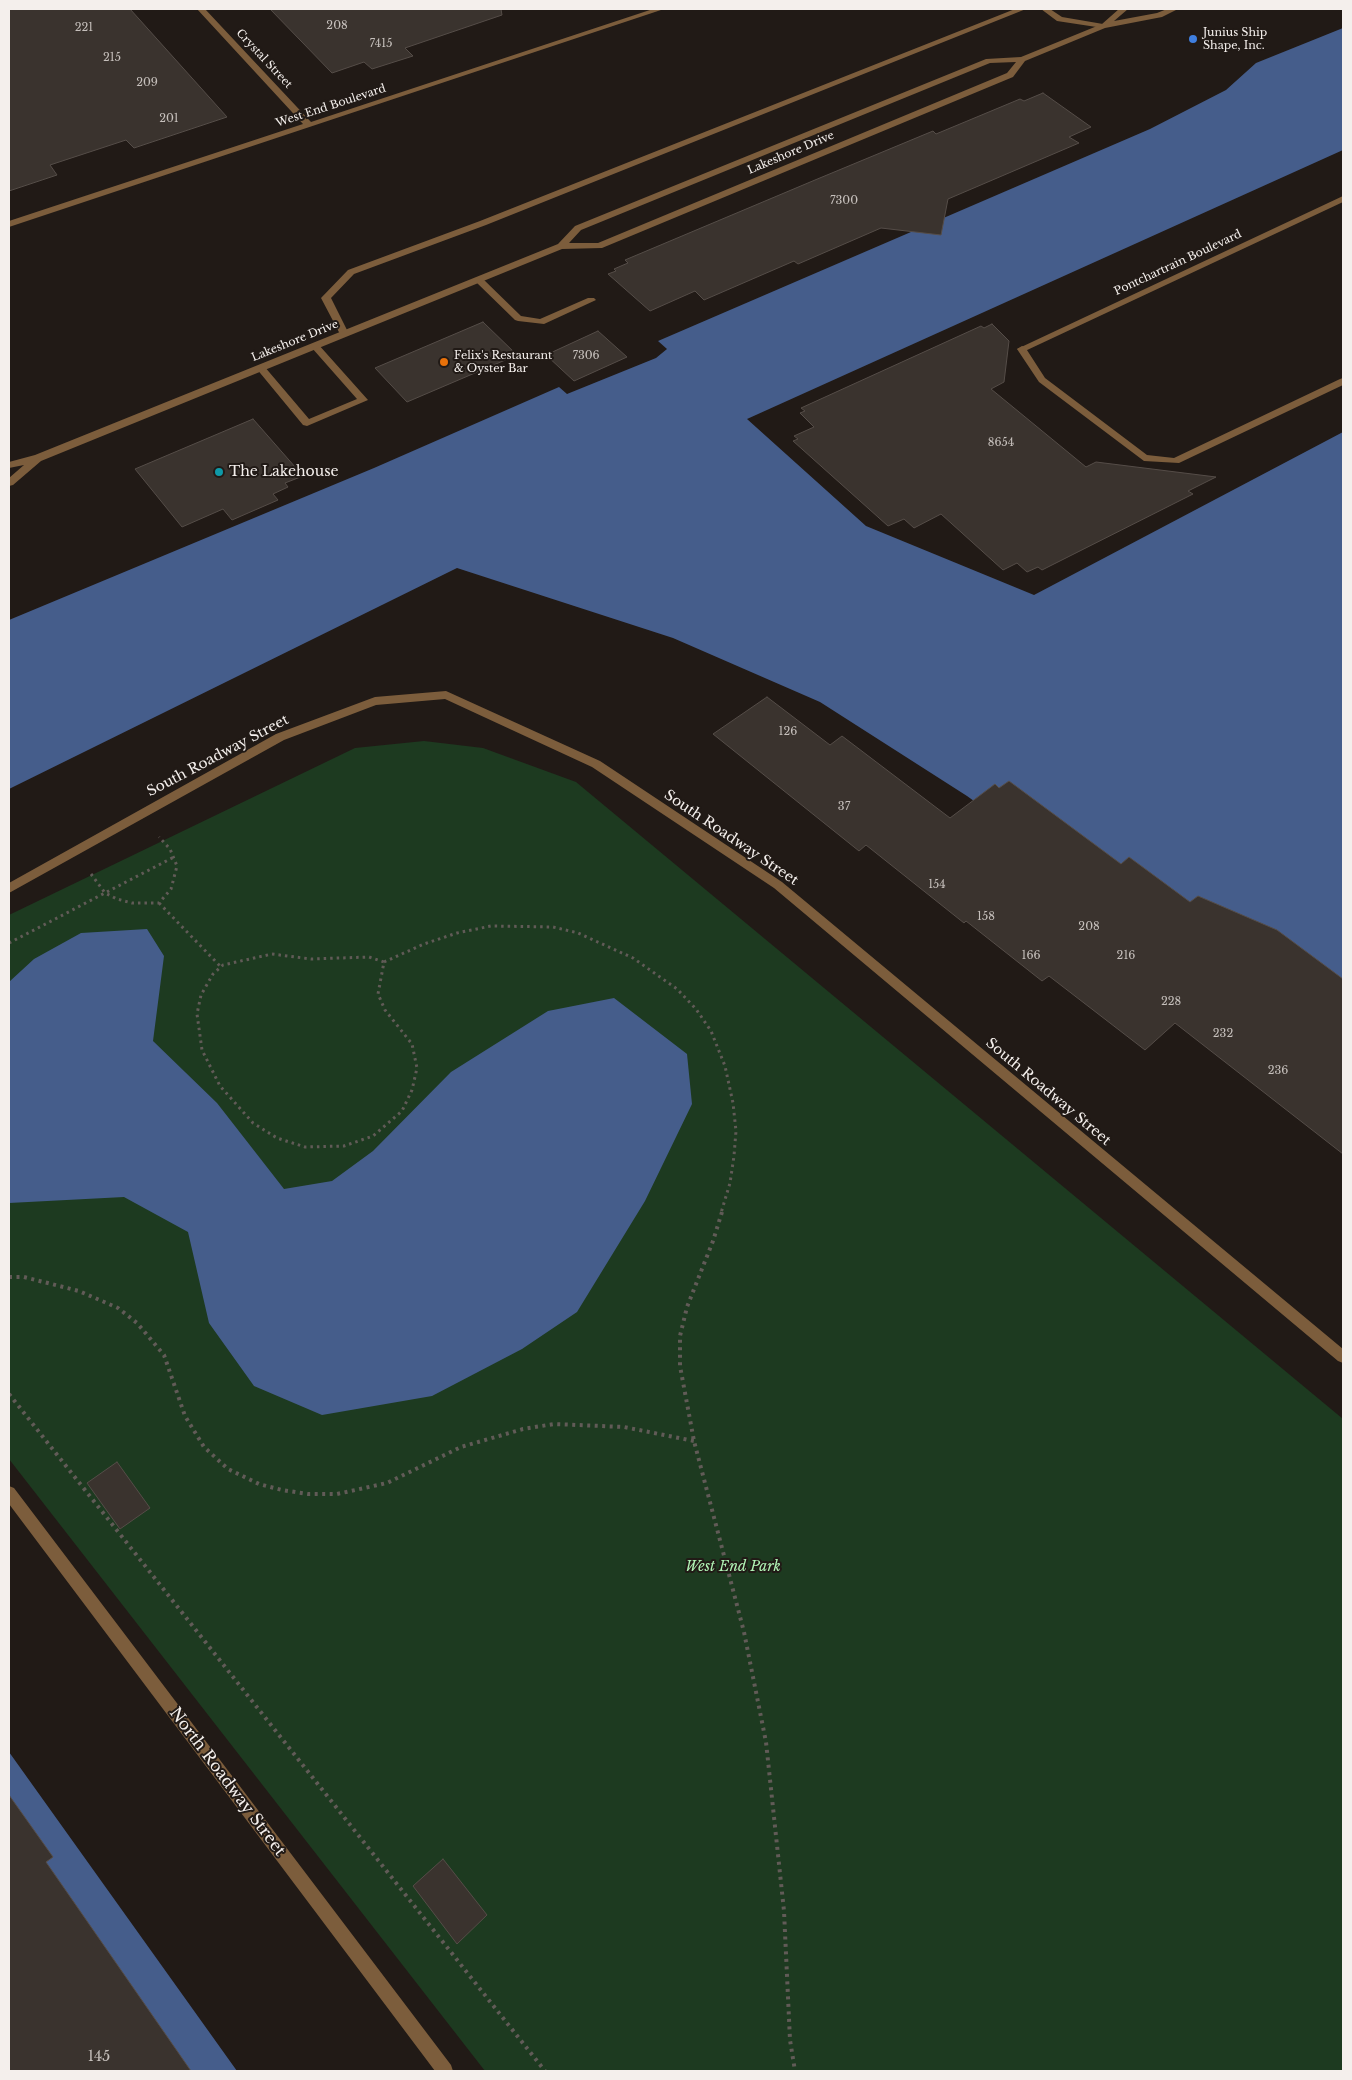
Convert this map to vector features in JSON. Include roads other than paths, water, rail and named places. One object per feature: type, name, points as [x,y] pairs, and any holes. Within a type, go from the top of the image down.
[{"type":"street","name":"Crystal Street","points":[[201,9],[309,125]]},
{"type":"street","name":"West End Boulevard","points":[[9,224],[646,11],[660,9]]},
{"type":"street","points":[[344,334],[326,298],[351,272],[483,223],[1022,9]]},
{"type":"street","points":[[1045,9],[1060,19],[1103,26]]},
{"type":"street","name":"Lakeshore Drive","points":[[1103,26],[1124,9]]},
{"type":"street","name":"Lakeshore Drive","points":[[9,465],[38,458],[561,246],[599,246],[989,61],[1022,59],[1103,26],[1159,15],[1174,9]]},
{"type":"street","name":"Lakeshore Drive","points":[[561,246],[578,228],[1010,75],[1022,59]]},
{"type":"street","name":"Pontchartrain Boulevard","points":[[1343,199],[1022,349],[1042,380],[1144,458],[1175,461],[1343,381]]},
{"type":"street","points":[[478,280],[518,318],[534,321],[541,322],[591,300]]},
{"type":"street","points":[[261,368],[307,423],[363,400],[315,346]]},
{"type":"street","name":"Lakeshore Drive","points":[[9,483],[38,458]]},
{"type":"street","name":"South Roadway Street","points":[[9,888],[280,737],[375,701],[446,695],[596,764],[778,885],[1343,1358]]},
{"type":"street","name":"North Roadway Street","points":[[9,1493],[445,2071]]},
{"type":"water","points":[[1343,28],[1343,150],[747,419],[866,526],[1034,595],[1343,432],[1343,1082],[1140,920],[967,796],[820,702],[673,638],[457,568],[9,789],[9,620],[374,468],[559,387],[567,394],[656,358],[667,349],[658,341],[1150,129],[1226,90],[1256,63]]},
{"type":"water","points":[[147,929],[164,956],[153,1041],[217,1103],[284,1189],[332,1181],[373,1151],[451,1072],[548,1011],[614,998],[687,1054],[692,1104],[645,1201],[577,1312],[522,1349],[432,1396],[322,1415],[254,1386],[209,1323],[188,1232],[124,1197],[9,1203],[9,982],[34,959],[81,933]]},
{"type":"water","points":[[9,1752],[237,2071],[9,2071]]},
{"type":"place","name":"Junius Ship Shape, Inc.","points":[[1193,39]]},
{"type":"place","name":"Felix's Restaurant & Oyster Bar","points":[[444,362]]},
{"type":"place","name":"The Lakehouse","points":[[219,472]]},
{"type":"park label","name":"West End Park","points":[[733,1567]]}]
